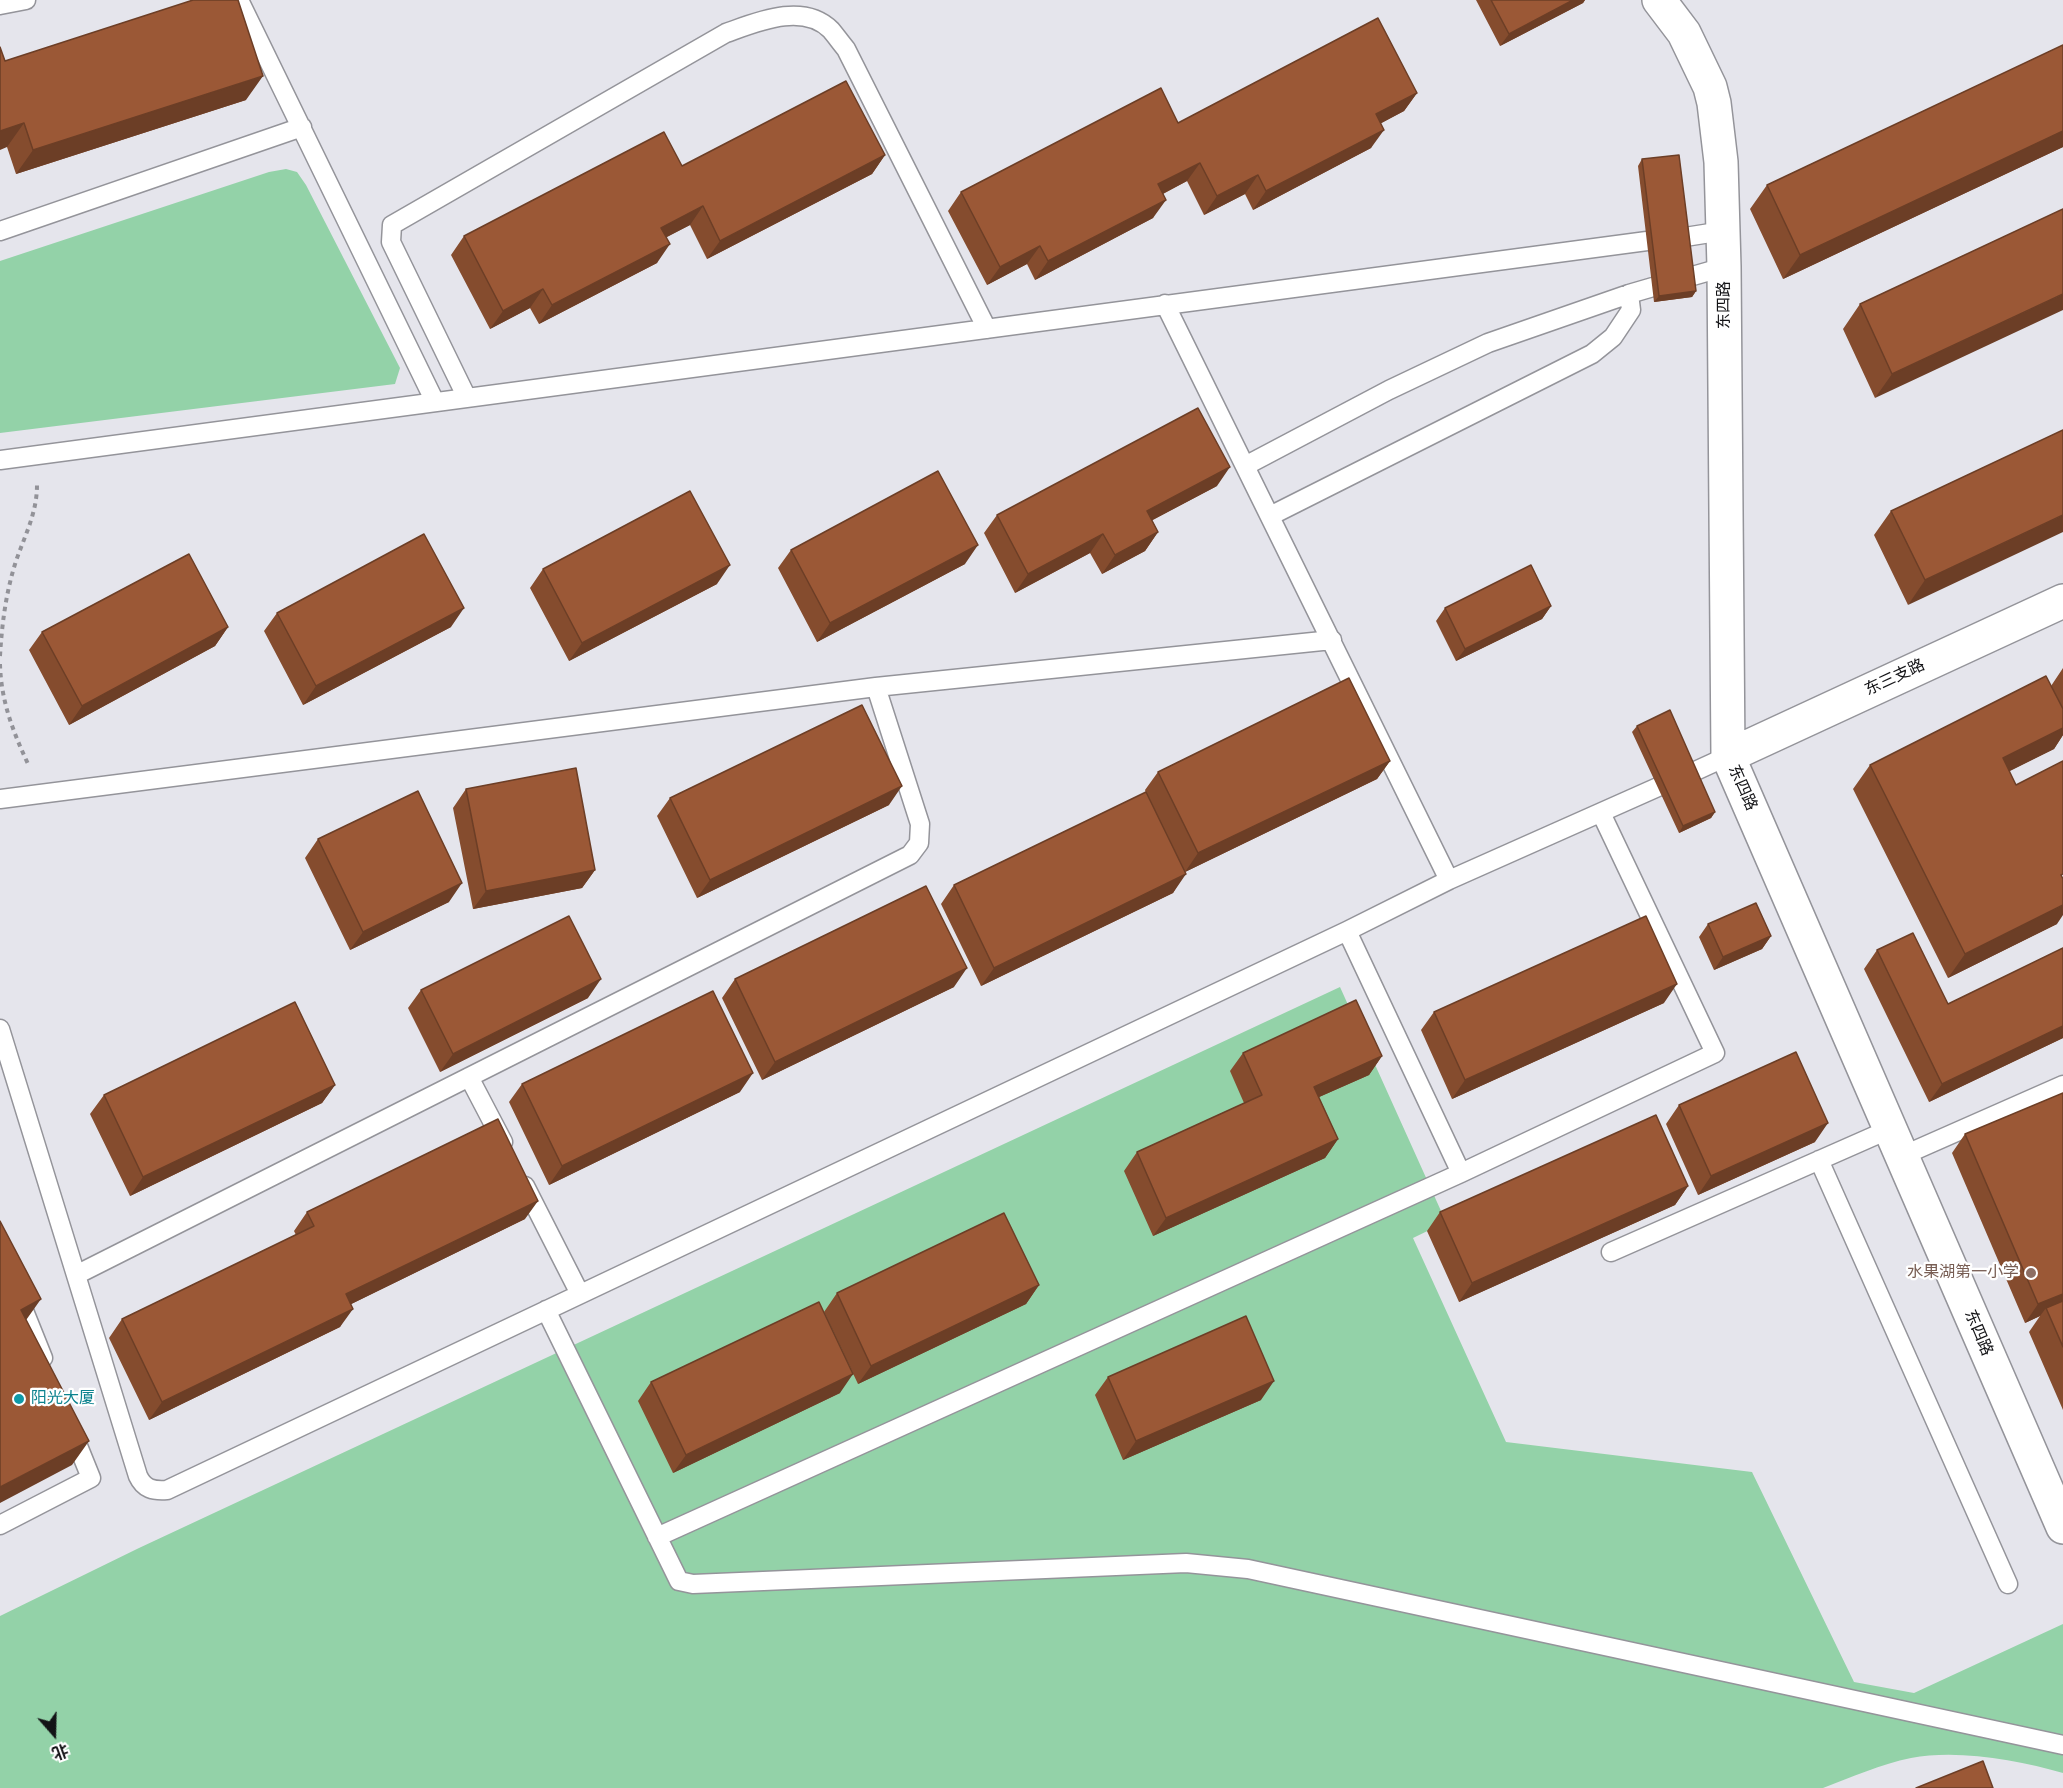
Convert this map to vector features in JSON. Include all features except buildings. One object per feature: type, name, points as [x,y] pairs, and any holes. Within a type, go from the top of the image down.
[{"type":"street","name":"东四路","points":[[1659,0],[1684,33],[1710,87],[1721,162],[1728,756],[2063,1527]]},
{"type":"street","name":"东三支路","points":[[1728,756],[2063,601]]},
{"type":"lane","points":[[0,5],[26,0]]},
{"type":"lane","points":[[239,0],[435,402]]},
{"type":"lane","points":[[467,398],[391,242],[392,225],[726,33],[757,22],[785,16],[810,18],[830,28],[846,49],[987,329]]},
{"type":"lane","points":[[0,231],[302,127]]},
{"type":"lane","points":[[1684,237],[1723,231]]},
{"type":"lane","points":[[0,460],[1647,241]]},
{"type":"lane","points":[[1689,277],[1724,267]]},
{"type":"lane","points":[[1245,466],[1389,390],[1488,343],[1653,287]]},
{"type":"lane","points":[[1270,516],[1592,354],[1613,337],[1631,310],[1629,294]]},
{"type":"lane","points":[[1165,304],[1449,879]]},
{"type":"lane","points":[[0,799],[876,687],[1332,640]]},
{"type":"lane","points":[[76,1275],[910,855],[919,843],[920,824],[876,687]]},
{"type":"lane","points":[[1691,773],[1728,756]]},
{"type":"lane","points":[[0,1029],[138,1476],[141,1483],[155,1491],[180,1485],[1347,931],[1449,879],[1658,787]]},
{"type":"lane","points":[[657,1537],[1461,1173],[1715,1053],[1601,813]]},
{"type":"lane","points":[[1347,931],[1461,1173]]},
{"type":"lane","points":[[469,1077],[580,1294]]},
{"type":"lane","points":[[1611,1252],[1819,1160],[1896,1143],[2063,1085]]},
{"type":"lane","points":[[1819,1160],[2008,1584]]},
{"type":"lane","points":[[0,1251],[48,1370]]},
{"type":"lane","points":[[546,1310],[679,1581],[693,1584],[1186,1563],[1248,1569],[2063,1745]]},
{"type":"lane","points":[[0,1525],[92,1479],[65,1413]]},
{"type":"path","points":[[0,656],[4,604],[36,509],[37,487],[34,455]]},
{"type":"path","points":[[0,664],[2,694],[7,713],[43,793]]},
{"type":"green space","points":[[286,169],[297,172],[306,185],[400,368],[395,384],[0,433],[0,261],[269,172]]},
{"type":"green space","points":[[1340,987],[1446,1222],[1413,1238],[1506,1442],[1752,1472],[1854,1682],[1914,1693],[2063,1624],[2063,1773],[2007,1760],[1948,1755],[1911,1758],[1867,1771],[1823,1788],[0,1788],[0,1616],[139,1548]]},
{"type":"place","name":"水果湖第一小学","points":[[2031,1273]]},
{"type":"place","name":"阳光大厦","points":[[19,1399]]}]
